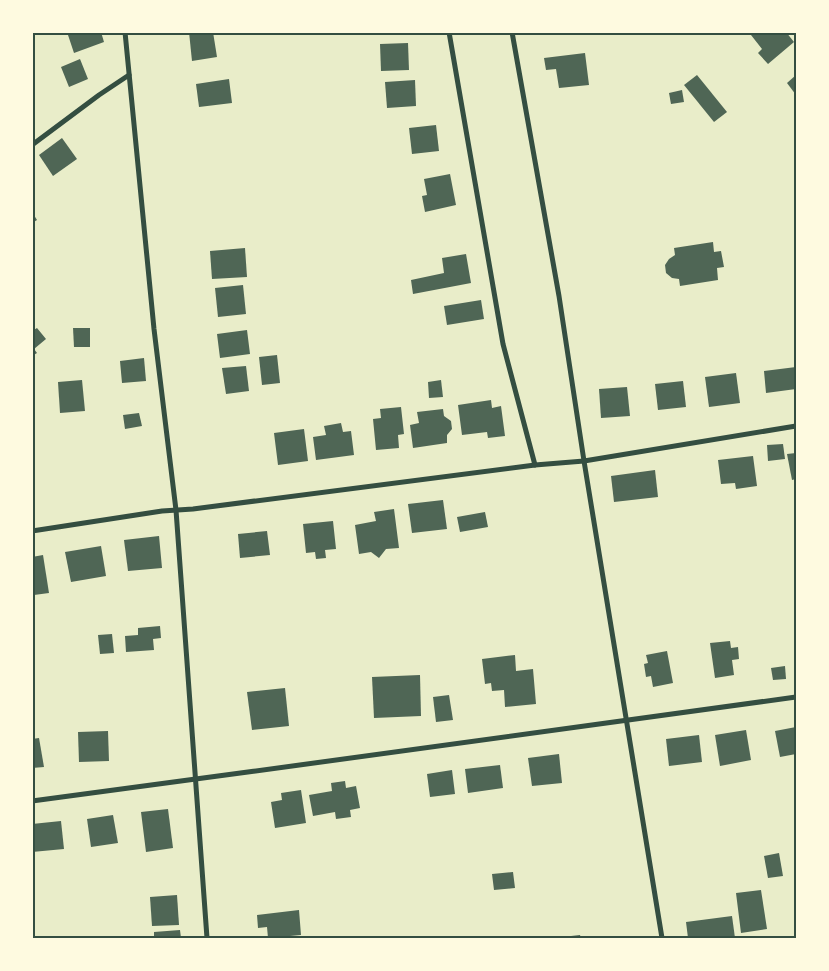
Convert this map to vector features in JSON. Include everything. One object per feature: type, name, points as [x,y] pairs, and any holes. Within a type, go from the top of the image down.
[{"type":"street","points":[[125,32],[154,329],[176,510],[207,938]]},
{"type":"street","points":[[449,32],[502,344],[536,466]]},
{"type":"street","points":[[512,32],[560,296],[584,461],[662,938]]},
{"type":"street","points":[[32,145],[129,75]]},
{"type":"street","points":[[32,531],[162,511],[584,461],[796,426]]},
{"type":"street","points":[[32,801],[796,697]]},
{"type":"building","points":[[67,32],[101,32],[104,42],[74,53]]},
{"type":"building","points":[[189,32],[213,32],[217,57],[192,61]]},
{"type":"building","points":[[754,32],[786,32],[794,42],[768,64],[758,53],[762,49],[751,35]]},
{"type":"building","points":[[408,43],[409,70],[381,71],[380,44]]},
{"type":"building","points":[[585,53],[589,85],[559,88],[556,69],[546,70],[544,58]]},
{"type":"building","points":[[80,59],[88,79],[69,87],[61,67]]},
{"type":"building","points":[[697,75],[727,112],[714,122],[684,85]]},
{"type":"building","points":[[796,75],[796,95],[787,83]]},
{"type":"building","points":[[229,79],[232,103],[199,107],[196,84]]},
{"type":"building","points":[[415,80],[416,106],[387,108],[385,82]]},
{"type":"building","points":[[682,90],[684,102],[671,104],[669,93]]},
{"type":"building","points":[[436,125],[439,151],[412,154],[409,128]]},
{"type":"building","points":[[62,138],[77,159],[53,176],[39,155]]},
{"type":"building","points":[[450,174],[456,205],[425,212],[422,196],[427,195],[424,179]]},
{"type":"building","points":[[32,212],[37,220],[32,223]]},
{"type":"building","points":[[713,242],[714,252],[721,251],[724,267],[717,268],[718,280],[680,286],[679,279],[672,278],[666,273],[665,265],[675,255],[674,248]]},
{"type":"building","points":[[245,248],[247,277],[212,279],[210,251]]},
{"type":"building","points":[[466,254],[471,283],[413,294],[411,280],[444,273],[442,258]]},
{"type":"building","points":[[243,285],[246,314],[218,317],[215,288]]},
{"type":"building","points":[[481,300],[484,319],[447,325],[444,306]]},
{"type":"building","points":[[37,328],[46,339],[34,349],[37,353],[32,356],[32,331]]},
{"type":"building","points":[[73,328],[90,328],[90,347],[74,347]]},
{"type":"building","points":[[247,330],[250,354],[220,358],[217,334]]},
{"type":"building","points":[[277,355],[280,383],[262,385],[259,357]]},
{"type":"building","points":[[144,358],[146,381],[122,383],[120,361]]},
{"type":"building","points":[[246,366],[249,391],[226,394],[222,368]]},
{"type":"building","points":[[796,367],[796,389],[766,393],[764,371]]},
{"type":"building","points":[[736,373],[740,403],[709,407],[705,377]]},
{"type":"building","points":[[82,380],[85,411],[60,413],[58,382]]},
{"type":"building","points":[[441,380],[443,397],[429,398],[428,382]]},
{"type":"building","points":[[683,381],[686,407],[658,410],[655,384]]},
{"type":"building","points":[[627,387],[630,416],[601,418],[599,389]]},
{"type":"building","points":[[491,400],[492,408],[501,406],[505,436],[488,438],[487,432],[462,435],[458,405]]},
{"type":"building","points":[[401,407],[404,434],[398,435],[399,448],[376,450],[373,419],[381,418],[380,409]]},
{"type":"building","points":[[443,409],[444,416],[451,421],[452,429],[447,435],[447,443],[413,448],[410,425],[419,423],[417,412]]},
{"type":"building","points":[[139,413],[142,426],[125,429],[123,415]]},
{"type":"building","points":[[341,423],[343,432],[351,431],[354,455],[316,460],[313,437],[326,435],[324,426]]},
{"type":"building","points":[[304,429],[308,461],[278,465],[274,433]]},
{"type":"building","points":[[783,444],[785,459],[768,461],[767,445]]},
{"type":"building","points":[[796,453],[796,479],[792,480],[787,454]]},
{"type":"building","points":[[753,456],[757,486],[736,489],[735,483],[721,484],[718,460]]},
{"type":"building","points":[[655,470],[658,497],[614,502],[611,476]]},
{"type":"building","points":[[443,500],[447,529],[412,533],[408,504]]},
{"type":"building","points":[[394,509],[399,548],[386,549],[379,558],[371,552],[359,554],[355,525],[376,521],[374,512]]},
{"type":"building","points":[[485,512],[488,527],[460,532],[457,517]]},
{"type":"building","points":[[333,521],[336,549],[325,550],[326,558],[316,559],[315,552],[306,553],[303,524]]},
{"type":"building","points":[[267,531],[270,555],[240,558],[238,534]]},
{"type":"building","points":[[159,536],[162,568],[128,571],[124,540]]},
{"type":"building","points":[[101,546],[106,576],[71,582],[65,552]]},
{"type":"building","points":[[43,555],[49,593],[34,595],[32,557]]},
{"type":"building","points":[[160,626],[161,638],[153,639],[154,650],[126,652],[125,636],[138,635],[138,628]]},
{"type":"building","points":[[112,634],[114,653],[100,654],[98,635]]},
{"type":"building","points":[[730,641],[731,648],[738,647],[739,659],[732,660],[734,675],[715,678],[710,643]]},
{"type":"building","points":[[667,651],[673,683],[653,687],[651,676],[646,677],[644,664],[648,663],[646,655]]},
{"type":"building","points":[[515,655],[516,671],[533,669],[536,704],[505,707],[504,690],[492,691],[491,683],[485,684],[482,659]]},
{"type":"building","points":[[785,666],[786,679],[773,680],[771,668]]},
{"type":"building","points":[[420,675],[421,716],[374,718],[372,677]]},
{"type":"building","points":[[285,688],[289,726],[252,730],[247,692]]},
{"type":"building","points":[[449,695],[453,720],[436,722],[433,697]]},
{"type":"building","points":[[796,727],[796,754],[780,757],[775,731]]},
{"type":"building","points":[[746,730],[751,760],[720,766],[715,735]]},
{"type":"building","points":[[108,731],[109,761],[79,762],[78,732]]},
{"type":"building","points":[[699,735],[702,762],[669,766],[666,739]]},
{"type":"building","points":[[39,738],[44,767],[32,768],[32,739]]},
{"type":"building","points":[[559,754],[562,783],[532,786],[528,758]]},
{"type":"building","points":[[500,765],[503,788],[468,793],[465,769]]},
{"type":"building","points":[[452,770],[455,794],[430,797],[427,774]]},
{"type":"building","points":[[345,781],[346,788],[356,786],[360,808],[350,810],[351,817],[336,819],[335,812],[313,816],[309,795],[332,791],[331,783]]},
{"type":"building","points":[[301,790],[306,823],[275,828],[271,802],[282,800],[281,793]]},
{"type":"building","points":[[168,809],[173,848],[146,852],[141,812]]},
{"type":"building","points":[[113,815],[118,843],[91,847],[87,819]]},
{"type":"building","points":[[61,821],[64,849],[32,852],[32,824]]},
{"type":"building","points":[[779,853],[783,876],[768,878],[764,856]]},
{"type":"building","points":[[513,872],[515,888],[494,890],[492,874]]},
{"type":"building","points":[[761,890],[767,929],[741,933],[736,893]]},
{"type":"building","points":[[177,895],[179,925],[152,926],[150,897]]},
{"type":"building","points":[[299,910],[301,935],[268,938],[267,927],[258,928],[257,915]]},
{"type":"building","points":[[732,916],[735,938],[688,938],[686,922]]},
{"type":"building","points":[[180,930],[181,938],[154,938],[154,932]]},
{"type":"building","points":[[580,935],[581,938],[562,938],[562,937]]}]
